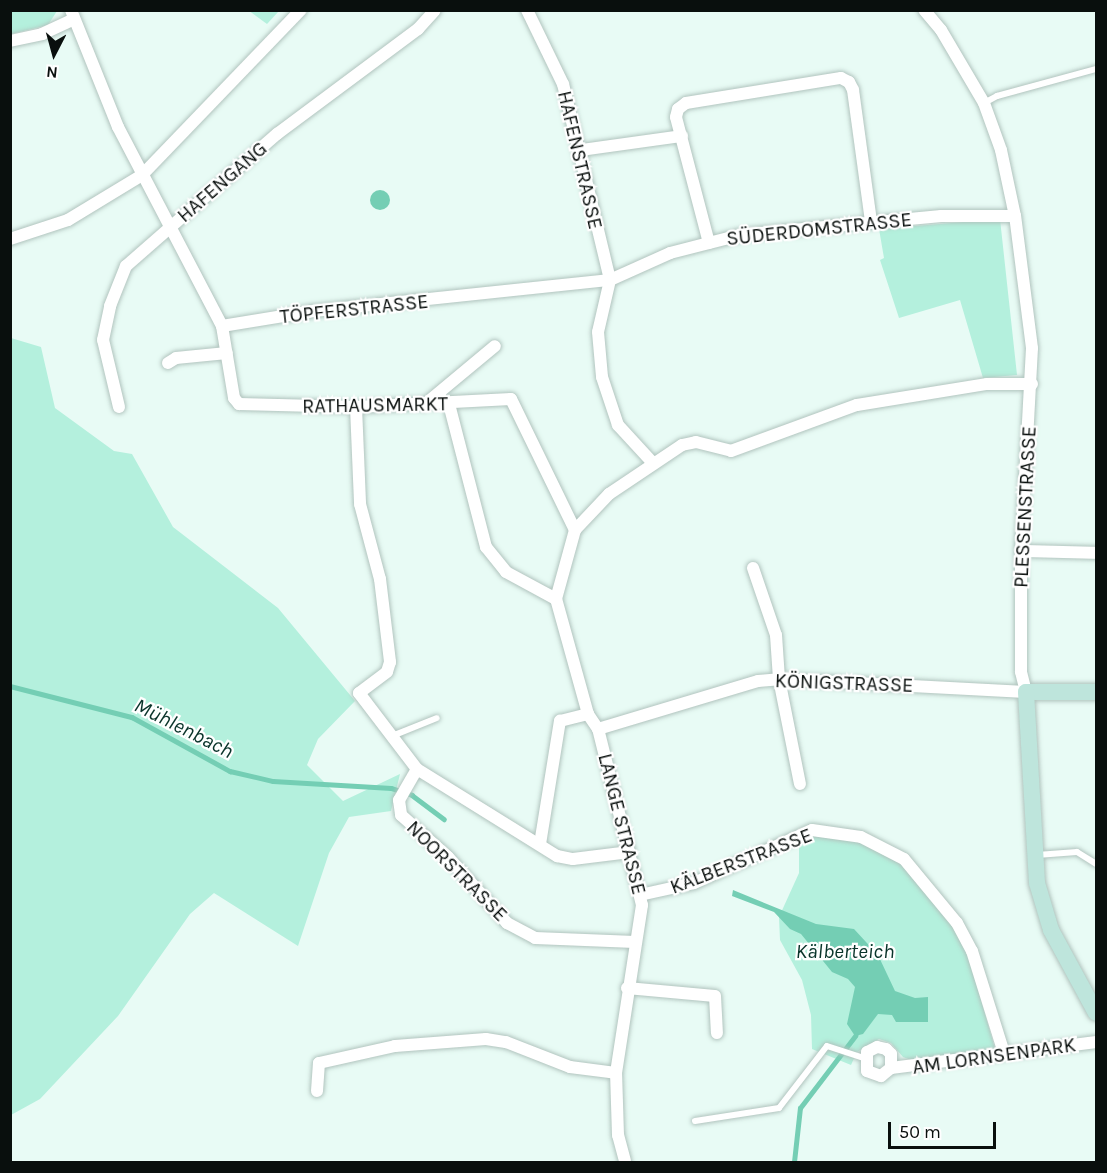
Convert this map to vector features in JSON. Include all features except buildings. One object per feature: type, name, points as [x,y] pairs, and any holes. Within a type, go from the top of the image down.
[{"type":"street","points":[[10,239],[68,220],[142,175],[302,10]]},
{"type":"street","name":"HAFENGANG","points":[[119,407],[103,340],[110,306],[126,266],[277,134],[418,29],[435,10]]},
{"type":"street","name":"HAFENSTRASSE","points":[[527,10],[563,84],[581,150],[602,262],[609,280]]},
{"type":"street","name":"PLESSENSTRASSE","points":[[924,10],[941,30],[984,103],[1001,150],[1015,216],[1032,348],[1032,384],[1021,551],[1021,672],[1026,692],[1033,855],[1051,930],[1096,1013]]},
{"type":"street","points":[[10,41],[42,34],[73,15],[118,127],[222,326],[227,353],[176,358],[168,363]]},
{"type":"street","points":[[709,243],[676,117],[686,103],[841,78],[849,81],[871,222]]},
{"type":"street","points":[[581,150],[682,136]]},
{"type":"street","name":"SÜDERDOMSTRASSE","points":[[487,293],[609,280],[670,253],[740,236],[941,216],[1015,216]]},
{"type":"street","points":[[609,280],[598,332],[602,377],[618,424],[653,463]]},
{"type":"street","name":"TÖPFERSTRASSE","points":[[222,326],[314,311],[487,293]]},
{"type":"street","points":[[424,405],[495,346]]},
{"type":"street","name":"RATHAUSMARKT","points":[[227,353],[239,404],[356,407],[511,399],[574,530]]},
{"type":"street","points":[[448,404],[486,547],[506,572],[556,599],[574,530],[609,494],[682,445],[696,442],[731,451],[857,405],[987,384],[1032,384]]},
{"type":"street","points":[[356,407],[360,504],[380,579],[390,662],[387,672],[359,693],[417,769],[557,856],[573,859],[630,852]]},
{"type":"street","points":[[1021,551],[1096,553]]},
{"type":"street","points":[[753,568],[776,635],[779,679],[800,784]]},
{"type":"street","name":"LANGE STRASSE","points":[[556,599],[588,714],[598,729],[640,895],[616,1073],[618,1135],[625,1162]]},
{"type":"street","name":"KÖNIGSTRASSE","points":[[598,729],[758,681],[779,679],[1026,692],[1096,692]]},
{"type":"street","points":[[540,844],[560,721],[588,714]]},
{"type":"street","name":"NOORSTRASSE","points":[[417,769],[399,800],[401,815],[448,857],[507,923],[535,938],[635,942]]},
{"type":"street","name":"KÄLBERSTRASSE","points":[[640,895],[694,883],[812,830],[861,837],[904,859],[957,923],[972,951],[1004,1053]]},
{"type":"street","points":[[627,988],[715,996],[717,1032]]},
{"type":"street","points":[[317,1091],[319,1063],[395,1046],[486,1039],[506,1042],[570,1067],[616,1073]]},
{"type":"street","name":"AM LORNSENPARK","points":[[891,1068],[1096,1042]]},
{"type":"street","name":"AM LORNSENPARK","points":[[870,1049],[886,1049],[891,1054],[891,1068],[886,1074],[874,1076],[867,1071],[859,1056],[870,1049]]},
{"type":"lane","points":[[984,103],[997,96],[1096,69]]},
{"type":"lane","points":[[392,736],[437,718]]},
{"type":"lane","points":[[1033,855],[1061,856],[1077,852],[1096,864]]},
{"type":"lane","points":[[695,1121],[779,1108],[827,1047],[836,1047],[859,1056]]},
{"type":"shaded area","points":[[248,10],[279,11],[267,24]]},
{"type":"shaded area","points":[[11,11],[57,11],[48,25],[11,34]]},
{"type":"shaded area","points":[[1000,219],[1017,375],[983,378],[960,300],[899,318],[880,260],[884,258],[879,229]]},
{"type":"shaded area","points":[[11,338],[41,347],[55,408],[114,451],[132,454],[173,527],[278,608],[355,701],[318,739],[307,765],[343,801],[400,774],[391,811],[349,817],[329,853],[298,946],[214,893],[190,914],[118,1016],[40,1099],[11,1115]]},
{"type":"shaded area","points":[[816,833],[861,840],[900,860],[939,902],[967,951],[995,1049],[914,1061],[903,1057],[891,1043],[879,1039],[857,1052],[851,1065],[812,1049],[811,1015],[802,980],[780,940],[779,917],[799,873],[799,837]]},
{"type":"water","points":[[376,190],[384,190],[390,196],[390,204],[384,210],[376,210],[370,204],[370,196]]},
{"type":"water","name":"Kälberteich","points":[[733,890],[816,924],[854,929],[878,955],[895,991],[915,998],[928,997],[928,1022],[896,1022],[892,1015],[878,1014],[863,1034],[855,1036],[847,1024],[855,987],[848,979],[832,972],[801,934],[790,929],[774,912],[732,896]]},
{"type":"waterway","name":"Mühlenbach","points":[[10,686],[132,717],[230,771],[273,781],[391,788],[412,795],[444,819]]},
{"type":"waterway","name":"Mühlenbach","points":[[794,1162],[800,1108],[855,1036]]}]
